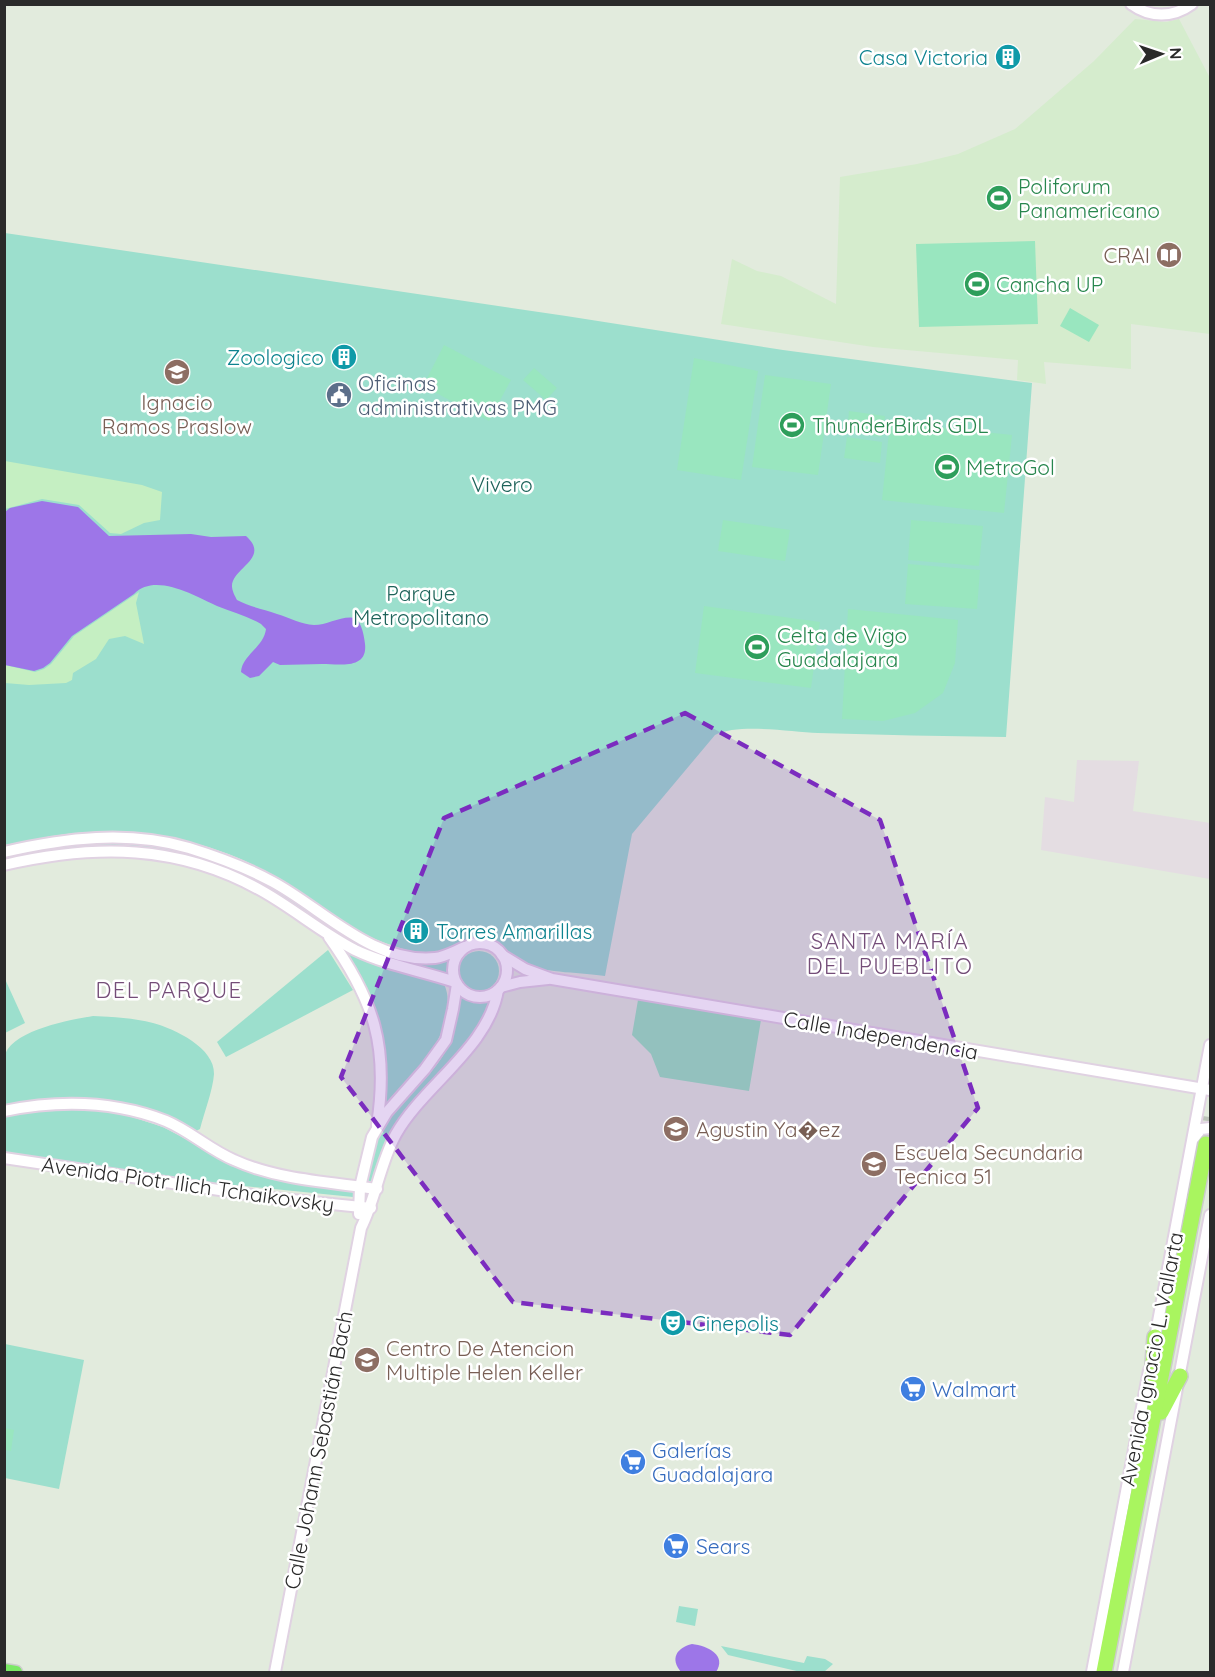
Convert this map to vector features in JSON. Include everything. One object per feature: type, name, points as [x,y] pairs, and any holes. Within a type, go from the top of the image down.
[{"type":"highway","name":"Avenida Ignacio L. Vallarta","points":[[1112,1672],[1161,1412],[1203,1147]]},
{"type":"highway","name":"Avenida Ignacio L. Vallarta","points":[[1104,1672],[1203,1147]]},
{"type":"highway","points":[[1146,1452],[1155,1337]]},
{"type":"highway","points":[[1161,1412],[1180,1376]]},
{"type":"main road","points":[[4,1670],[16,1672]]},
{"type":"street","points":[[1131,4],[1145,12],[1164,15],[1180,12],[1192,4]]},
{"type":"street","points":[[4,852],[66,840],[117,838],[165,843],[216,857],[273,882],[327,919],[382,949],[406,956],[426,958],[444,956],[465,947],[481,943],[497,949],[502,955],[507,971],[505,980],[499,989],[484,997],[476,997],[462,990],[456,983],[453,972],[454,963],[458,954],[465,947]]},
{"type":"street","points":[[4,865],[57,854],[99,850],[153,854],[212,868],[260,889],[327,935],[357,950],[456,983]]},
{"type":"street","points":[[212,868],[216,857]]},
{"type":"street","points":[[327,935],[357,980],[375,1024],[382,1072],[382,1094],[376,1127]]},
{"type":"street","name":"Calle Independencia","points":[[502,955],[525,969],[552,979],[1206,1089]]},
{"type":"street","name":"Calle Independencia","points":[[499,989],[520,982],[552,979]]},
{"type":"street","name":"Calle Johann Sebastián Bach","points":[[361,1228],[358,1208],[360,1187],[376,1127],[440,1050],[449,1029],[456,983]]},
{"type":"street","name":"Calle Johann Sebastián Bach","points":[[275,1672],[361,1228],[371,1208],[396,1134],[485,1025],[493,1012],[499,989]]},
{"type":"street","points":[[1210,1047],[1210,1054]]},
{"type":"street","name":"Avenida Ignacio L. Vallarta","points":[[1092,1672],[1155,1337],[1203,1147],[1210,1047]]},
{"type":"street","name":"Avenida Piotr Ilich Tchaikovsky","points":[[4,1111],[26,1106],[64,1103],[110,1105],[167,1122],[233,1160],[279,1174],[377,1190]]},
{"type":"street","points":[[1203,1147],[1202,1129],[1210,1128]]},
{"type":"street","name":"Avenida Piotr Ilich Tchaikovsky","points":[[4,1158],[273,1198],[371,1208]]},
{"type":"street","name":"Avenida Ignacio L. Vallarta","points":[[1123,1672],[1210,1215]]},
{"type":"highlighted area","points":[[685,713],[880,820],[978,1108],[790,1335],[513,1302],[341,1077],[444,818]]},
{"type":"shaded area","points":[[1135,19],[1166,22],[1179,19],[1210,78],[1210,334],[1131,324],[1131,369],[1044,362],[1046,384],[1017,380],[1018,360],[873,347],[721,324],[732,259],[757,271],[781,276],[836,304],[840,177],[917,164],[958,154],[1015,129],[1094,61]]},
{"type":"shaded area","name":"Cancha UP","points":[[1035,241],[1038,324],[919,327],[916,244]]},
{"type":"shaded area","points":[[1070,308],[1099,325],[1089,342],[1060,326]]},
{"type":"shaded area","points":[[444,345],[511,380],[489,421],[423,386]]},
{"type":"shaded area","points":[[694,358],[758,371],[741,480],[677,470]]},
{"type":"shaded area","points":[[534,368],[557,388],[546,400],[523,380]]},
{"type":"shaded area","name":"ThunderBirds GDL","points":[[765,375],[831,384],[818,475],[752,467]]},
{"type":"shaded area","points":[[849,411],[885,416],[882,437],[847,432]]},
{"type":"shaded area","name":"MetroGol","points":[[890,422],[1012,435],[1004,513],[882,500]]},
{"type":"shaded area","points":[[847,437],[882,442],[880,463],[844,458]]},
{"type":"shaded area","points":[[42,501],[78,507],[109,536],[191,534],[211,537],[246,536],[253,544],[254,551],[253,557],[234,580],[232,588],[237,600],[314,625],[350,617],[356,618],[363,634],[365,652],[357,662],[343,665],[280,665],[273,662],[259,676],[250,678],[241,672],[242,666],[264,635],[266,629],[261,624],[187,592],[164,585],[153,585],[143,588],[72,636],[50,663],[43,668],[34,671],[5,665],[5,512],[10,508]]},
{"type":"shaded area","points":[[723,520],[790,530],[785,561],[718,551]]},
{"type":"shaded area","points":[[911,520],[983,526],[979,566],[908,560]]},
{"type":"shaded area","points":[[908,564],[980,570],[977,609],[905,604]]},
{"type":"shaded area","name":"Celta de Vigo Guadalajara","points":[[704,606],[820,622],[811,688],[695,673]]},
{"type":"shaded area","points":[[848,609],[958,620],[955,663],[943,693],[915,713],[883,721],[842,719]]},
{"type":"shaded area","points":[[1077,760],[1139,761],[1133,811],[1210,823],[1210,879],[1041,850],[1045,797],[1074,802]]},
{"type":"shaded area","points":[[638,1000],[761,1020],[749,1091],[660,1077],[651,1054],[632,1035]]},
{"type":"shaded area","points":[[5,1428],[14,1430],[11,1451],[5,1450]]},
{"type":"shaded area","points":[[692,1644],[714,1652],[719,1661],[716,1672],[681,1672],[676,1663],[676,1655],[682,1648]]},
{"type":"green space","name":"Parque Metropolitano","points":[[5,233],[783,350],[1032,383],[1006,737],[818,733],[765,729],[737,729],[715,735],[632,834],[605,976],[528,966],[494,942],[482,938],[468,939],[449,950],[434,953],[420,953],[398,947],[358,931],[282,881],[246,862],[181,840],[135,833],[90,832],[58,835],[5,845]]},
{"type":"green space","points":[[98,840],[146,842],[214,858],[211,866],[146,851],[5,863],[5,854]]},
{"type":"green space","points":[[219,864],[263,882],[405,959],[452,958],[447,966],[448,975],[358,949],[217,868]]},
{"type":"green space","points":[[328,950],[353,990],[226,1057],[217,1042]]},
{"type":"green space","points":[[344,951],[444,984],[447,992],[446,1015],[437,1042],[384,1106],[383,1046]]},
{"type":"green space","points":[[479,951],[487,952],[493,957],[498,963],[498,979],[493,985],[487,990],[479,991],[471,990],[465,985],[460,979],[459,971],[460,963],[465,957],[471,952]]},
{"type":"green space","points":[[5,979],[25,1023],[4,1033]]},
{"type":"green space","points":[[458,994],[471,1000],[495,999],[464,1045],[409,1108],[376,1185],[365,1184],[377,1142],[388,1119],[427,1077],[448,1046],[455,1023]]},
{"type":"green space","points":[[93,1016],[153,1023],[182,1035],[201,1048],[213,1065],[214,1074],[200,1129],[196,1131],[148,1110],[103,1100],[57,1099],[5,1105],[4,1058],[11,1045],[20,1038],[44,1027]]},
{"type":"green space","points":[[72,1108],[100,1110],[132,1117],[163,1127],[218,1156],[354,1191],[353,1197],[186,1180],[5,1152],[4,1116]]},
{"type":"green space","points":[[5,1344],[84,1360],[59,1489],[5,1478]]},
{"type":"green space","points":[[679,1606],[698,1609],[695,1626],[676,1622]]},
{"type":"green space","points":[[721,1646],[804,1663],[807,1656],[825,1659],[833,1664],[824,1672],[801,1672],[728,1655]]},
{"type":"sand","points":[[5,461],[142,485],[162,492],[160,520],[144,523],[121,534],[110,533],[79,505],[42,499],[5,509]]},
{"type":"sand","points":[[139,592],[136,603],[144,644],[125,636],[109,639],[96,659],[73,673],[72,680],[66,683],[29,685],[5,683],[5,665],[35,672],[44,669],[51,664],[74,636]]},
{"type":"tunnel","points":[[1206,1144],[1210,1117]]},
{"type":"place","name":"Casa Victoria","points":[[1008,57]]},
{"type":"place","name":"Poliforum Panamericano","points":[[999,198]]},
{"type":"place","name":"CRAI","points":[[1169,255]]},
{"type":"place","name":"Cancha UP","points":[[977,284]]},
{"type":"place","name":"Zoologico","points":[[344,357]]},
{"type":"place","name":"Ignacio Ramos Praslow","points":[[177,372]]},
{"type":"place","name":"Oficinas administrativas PMG","points":[[339,395]]},
{"type":"place","name":"ThunderBirds GDL","points":[[792,425]]},
{"type":"place","name":"MetroGol","points":[[947,467]]},
{"type":"place","name":"Celta de Vigo Guadalajara","points":[[757,647]]},
{"type":"place","name":"Torres Amarillas","points":[[416,931]]},
{"type":"place","name":"Agustin Ya�ez","points":[[676,1129]]},
{"type":"place","name":"Escuela Secundaria Tecnica 51","points":[[874,1164]]},
{"type":"place","name":"Cinepolis","points":[[673,1323]]},
{"type":"place","name":"Centro De Atencion Multiple Helen Keller","points":[[367,1360]]},
{"type":"place","name":"Walmart","points":[[913,1389]]},
{"type":"place","name":"Galerías Guadalajara","points":[[633,1462]]},
{"type":"place","name":"Sears","points":[[676,1546]]},
{"type":"district","name":"SANTA MARÍA DEL PUEBLITO","points":[[890,954]]},
{"type":"district","name":"DEL PARQUE","points":[[169,990]]},
{"type":"park label","name":"Vivero","points":[[502,484]]}]
